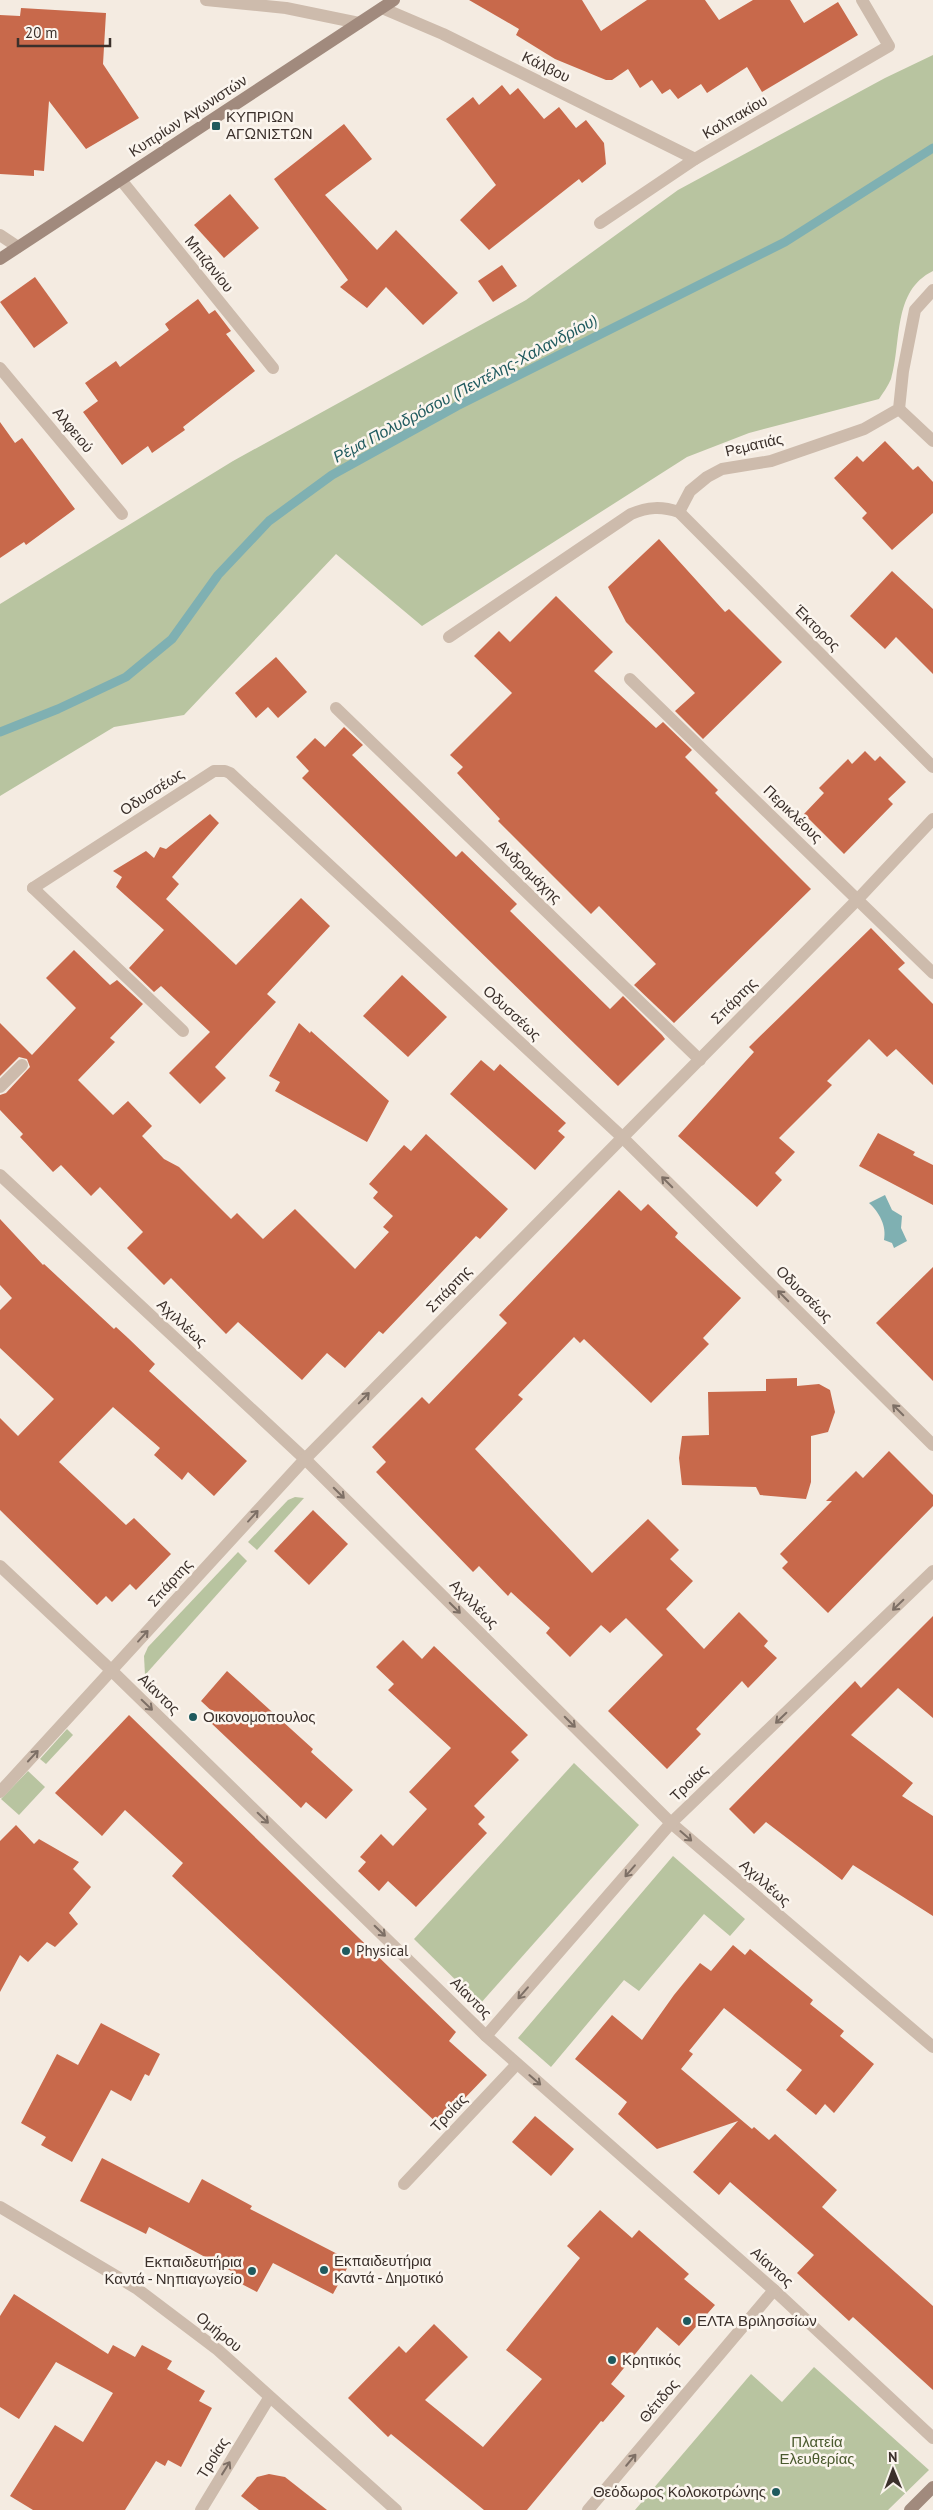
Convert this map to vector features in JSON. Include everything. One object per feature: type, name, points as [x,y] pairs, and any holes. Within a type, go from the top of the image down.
[{"type":"street","points":[[206,0],[288,4],[358,23]]},
{"type":"street","name":"Κυπρίων Αγωνιστών","points":[[0,259],[394,0]]},
{"type":"street","name":"Καλπακίου","points":[[600,223],[695,159],[889,46],[862,0]]},
{"type":"street","name":"Κάλβου","points":[[382,8],[443,34],[695,159]]},
{"type":"street","name":"Μπιζανίου","points":[[121,180],[273,368]]},
{"type":"street","points":[[0,235],[18,247]]},
{"type":"street","points":[[933,290],[915,310],[903,371],[899,409],[933,441]]},
{"type":"street","name":"Αλφειού","points":[[0,368],[122,514]]},
{"type":"street","name":"Ρεματιάς","points":[[679,512],[690,491],[707,477],[722,469],[772,460],[855,432],[899,409]]},
{"type":"street","points":[[449,637],[631,514],[653,507],[666,507],[679,512]]},
{"type":"street","name":"Έκτορος","points":[[679,512],[933,766]]},
{"type":"street","name":"Περικλέους","points":[[630,679],[933,973]]},
{"type":"street","name":"Ανδρομάχης","points":[[336,708],[700,1060]]},
{"type":"street","name":"Οδυσσέως","points":[[183,1031],[33,888],[214,771],[225,770],[234,776],[621,1136],[933,1445]]},
{"type":"street","name":"Σπάρτης","points":[[0,1792],[305,1459],[621,1136],[700,1060],[933,820]]},
{"type":"street","points":[[0,1087],[22,1065]]},
{"type":"street","name":"Αχιλλέως","points":[[0,1175],[305,1459],[671,1823],[933,2047]]},
{"type":"street","name":"Αίαντος","points":[[0,1566],[112,1671],[486,2036],[774,2290],[933,2438]]},
{"type":"street","name":"Τροίας","points":[[486,2036],[671,1823],[933,1571]]},
{"type":"street","name":"Τροίας","points":[[404,2184],[517,2064]]},
{"type":"street","name":"Ομήρου","points":[[0,2206],[136,2288],[218,2350],[269,2398],[396,2510]]},
{"type":"street","name":"Θέτιδος","points":[[588,2510],[774,2290]]},
{"type":"street","name":"Τροίας","points":[[201,2510],[269,2398]]},
{"type":"street","points":[[910,2510],[933,2486]]},
{"type":"green space","points":[[933,55],[933,271],[920,280],[911,291],[905,304],[891,379],[879,399],[749,433],[687,457],[422,626],[336,554],[184,715],[114,727],[0,796],[0,604],[233,461],[526,300],[678,190],[885,78]]},
{"type":"green space","points":[[295,1497],[304,1498],[257,1550],[248,1542],[288,1500]]},
{"type":"green space","points":[[238,1552],[247,1561],[145,1675],[144,1656],[148,1647]]},
{"type":"green space","points":[[67,1729],[73,1735],[46,1764],[40,1759]]},
{"type":"green space","points":[[574,1763],[639,1825],[480,2004],[414,1939]]},
{"type":"green space","points":[[28,1771],[45,1787],[19,1815],[1,1799]]},
{"type":"green space","points":[[673,1856],[745,1919],[730,1936],[704,1914],[639,1991],[624,1980],[551,2067],[518,2038]]},
{"type":"green space","name":"Πλατεία Ελευθερίας","points":[[814,2367],[929,2470],[888,2510],[635,2510],[751,2374],[782,2402]]},
{"type":"water","points":[[885,1195],[892,1210],[902,1216],[901,1228],[907,1241],[894,1248],[892,1243],[884,1240],[885,1235],[881,1220],[869,1203]]},
{"type":"building","points":[[469,0],[582,0],[601,31],[647,0],[705,0],[719,20],[753,0],[790,0],[804,23],[838,2],[858,35],[762,92],[747,67],[707,93],[701,84],[678,99],[670,89],[662,94],[652,80],[640,88],[628,69],[612,80],[606,80],[555,59],[516,35],[519,29]]},
{"type":"building","points":[[21,8],[106,13],[103,64],[139,118],[86,149],[49,101],[44,171],[34,170],[34,176],[0,174],[0,15],[20,16]]},
{"type":"building","points":[[502,85],[510,95],[518,88],[544,119],[559,107],[576,128],[586,120],[604,143],[606,164],[582,183],[579,179],[489,250],[460,220],[496,185],[446,119],[473,97],[479,105]]},
{"type":"building","points":[[344,124],[372,159],[325,195],[377,250],[396,230],[458,293],[423,325],[386,287],[367,308],[340,287],[348,280],[274,179]]},
{"type":"building","points":[[230,194],[259,228],[224,258],[194,225]]},
{"type":"building","points":[[502,265],[517,286],[493,302],[478,281]]},
{"type":"building","points":[[35,277],[68,323],[34,348],[0,302]]},
{"type":"building","points":[[198,299],[209,314],[215,310],[231,331],[226,334],[255,371],[183,427],[185,430],[152,453],[148,446],[122,465],[83,412],[98,401],[85,383],[116,361],[120,367],[169,330],[165,324]]},
{"type":"building","points":[[0,422],[15,443],[22,438],[75,509],[26,545],[24,542],[0,558]]},
{"type":"building","points":[[885,441],[913,470],[918,466],[933,482],[933,513],[892,550],[862,518],[867,513],[834,478],[857,456],[863,462]]},
{"type":"building","points":[[659,539],[725,612],[729,609],[782,662],[703,739],[675,711],[695,693],[626,622],[608,587]]},
{"type":"building","points":[[892,571],[933,609],[933,674],[896,637],[885,649],[850,616]]},
{"type":"building","points":[[556,596],[613,652],[594,671],[656,728],[663,722],[692,750],[685,757],[718,790],[715,793],[811,889],[674,1023],[634,985],[656,964],[599,906],[591,914],[498,821],[500,819],[457,773],[463,767],[450,755],[512,693],[474,656],[499,631],[510,642]]},
{"type":"building","points":[[276,657],[307,692],[278,718],[268,707],[256,718],[235,693]]},
{"type":"building","points":[[344,727],[363,745],[352,755],[456,857],[462,851],[517,904],[510,911],[610,1009],[623,996],[662,1035],[665,1039],[618,1086],[302,778],[309,771],[296,757],[315,738],[325,747]]},
{"type":"building","points":[[865,751],[875,761],[880,756],[906,782],[888,799],[893,804],[844,854],[804,814],[824,793],[819,788],[848,759],[852,764]]},
{"type":"building","points":[[210,814],[219,823],[172,877],[179,884],[166,899],[236,965],[301,898],[330,926],[267,994],[276,1002],[215,1067],[226,1078],[200,1104],[169,1073],[210,1032],[161,986],[154,992],[129,968],[164,930],[116,887],[122,877],[113,871],[146,851],[154,858],[160,847],[166,849]]},
{"type":"building","points":[[871,928],[905,963],[898,969],[933,1004],[933,1085],[896,1049],[887,1057],[869,1039],[827,1081],[832,1085],[779,1138],[795,1152],[775,1173],[782,1180],[757,1207],[678,1136],[754,1052],[749,1047]]},
{"type":"building","points":[[74,950],[110,985],[117,980],[143,1004],[110,1038],[115,1042],[78,1080],[113,1115],[128,1101],[152,1126],[142,1136],[164,1159],[179,1167],[231,1219],[237,1213],[263,1239],[295,1209],[355,1269],[389,1232],[383,1227],[393,1216],[373,1198],[378,1192],[369,1184],[404,1145],[411,1151],[426,1134],[508,1209],[480,1239],[476,1236],[383,1334],[379,1331],[345,1368],[327,1353],[302,1380],[238,1322],[226,1334],[171,1278],[164,1285],[127,1248],[143,1232],[100,1187],[91,1196],[61,1165],[53,1172],[20,1137],[23,1134],[0,1110],[0,1095],[6,1093],[30,1067],[27,1059],[19,1057],[0,1076],[0,1023],[32,1055],[76,1008],[46,978]]},
{"type":"building","points":[[402,975],[447,1017],[408,1057],[363,1016]]},
{"type":"building","points":[[299,1023],[310,1033],[311,1031],[389,1101],[367,1142],[275,1091],[280,1082],[269,1076]]},
{"type":"building","points":[[481,1060],[494,1071],[500,1064],[566,1123],[558,1131],[565,1137],[535,1170],[450,1094]]},
{"type":"building","points":[[878,1133],[915,1152],[913,1155],[933,1165],[933,1205],[859,1166]]},
{"type":"building","points":[[619,1190],[641,1211],[648,1204],[678,1233],[675,1237],[741,1298],[703,1338],[709,1344],[651,1403],[584,1339],[580,1343],[574,1337],[518,1395],[523,1399],[475,1449],[592,1573],[648,1519],[679,1550],[670,1559],[693,1581],[666,1609],[704,1649],[739,1612],[768,1641],[764,1646],[777,1658],[748,1688],[742,1681],[696,1729],[701,1734],[667,1769],[608,1711],[663,1655],[626,1618],[610,1633],[601,1625],[570,1657],[546,1633],[550,1628],[511,1592],[508,1596],[479,1566],[473,1572],[376,1472],[386,1462],[372,1447],[422,1397],[429,1404],[507,1323],[499,1315]]},
{"type":"building","points":[[0,1219],[43,1265],[114,1329],[116,1327],[155,1364],[149,1371],[247,1461],[214,1496],[188,1472],[182,1480],[154,1455],[160,1448],[113,1407],[59,1462],[126,1525],[134,1518],[171,1554],[136,1590],[130,1584],[112,1602],[106,1596],[97,1605],[0,1510],[0,1418],[18,1436],[54,1399],[0,1348],[0,1310],[12,1298],[0,1285]]},
{"type":"building","points":[[933,1267],[933,1381],[876,1323]]},
{"type":"building","points":[[797,1378],[797,1386],[819,1384],[830,1390],[835,1412],[828,1432],[811,1436],[811,1482],[806,1499],[760,1495],[756,1487],[682,1485],[679,1458],[682,1436],[709,1435],[708,1392],[766,1391],[766,1379]]},
{"type":"building","points":[[889,1451],[933,1495],[933,1506],[828,1613],[782,1568],[788,1562],[780,1554],[832,1501],[826,1501],[856,1471],[863,1478]]},
{"type":"building","points":[[313,1510],[348,1544],[309,1585],[274,1551]]},
{"type":"building","points":[[933,1616],[933,1718],[898,1688],[851,1735],[913,1783],[902,1796],[933,1816],[933,1916],[853,1865],[842,1880],[766,1822],[754,1834],[729,1809],[855,1681],[861,1688]]},
{"type":"building","points":[[403,1640],[422,1659],[434,1646],[528,1735],[511,1752],[519,1760],[474,1806],[485,1817],[478,1824],[487,1833],[416,1907],[388,1881],[379,1891],[358,1871],[366,1862],[360,1857],[381,1834],[393,1846],[427,1809],[409,1792],[451,1748],[388,1690],[394,1684],[376,1667]]},
{"type":"building","points":[[227,1671],[313,1749],[311,1752],[353,1790],[326,1819],[306,1802],[301,1808],[210,1722],[216,1715],[201,1701]]},
{"type":"building","points":[[129,1715],[456,2032],[449,2041],[487,2075],[439,2125],[172,1876],[183,1863],[125,1810],[102,1836],[55,1793]]},
{"type":"building","points":[[16,1825],[34,1844],[39,1839],[79,1862],[73,1869],[91,1887],[69,1913],[78,1924],[55,1947],[47,1942],[28,1962],[20,1955],[0,1992],[0,1841]]},
{"type":"building","points":[[733,1945],[745,1955],[750,1949],[813,2000],[810,2004],[844,2031],[840,2036],[874,2064],[834,2113],[825,2104],[816,2115],[786,2090],[802,2070],[724,2008],[689,2051],[693,2054],[681,2069],[752,2129],[754,2127],[769,2140],[775,2134],[837,2190],[822,2207],[933,2306],[933,2390],[853,2317],[849,2321],[797,2273],[814,2255],[730,2182],[719,2195],[693,2172],[738,2121],[657,2149],[618,2114],[627,2102],[575,2059],[612,2015],[642,2040],[674,1995],[700,1963],[711,1971]]},
{"type":"building","points":[[101,2023],[160,2054],[149,2076],[145,2074],[131,2101],[111,2090],[72,2162],[41,2145],[46,2137],[21,2123],[57,2054],[78,2065]]},
{"type":"building","points":[[535,2116],[574,2149],[551,2176],[512,2142]]},
{"type":"building","points":[[102,2158],[189,2203],[202,2179],[252,2206],[250,2209],[351,2261],[333,2294],[273,2263],[257,2292],[232,2279],[235,2273],[149,2227],[146,2234],[80,2201]]},
{"type":"building","points":[[600,2210],[632,2238],[639,2230],[689,2274],[684,2279],[715,2305],[679,2346],[657,2327],[611,2384],[625,2396],[603,2422],[601,2421],[527,2510],[484,2510],[391,2434],[388,2437],[348,2398],[399,2346],[406,2353],[434,2324],[468,2357],[425,2400],[483,2447],[542,2379],[506,2350],[580,2258],[567,2246]]},
{"type":"building","points":[[14,2294],[108,2354],[113,2345],[135,2357],[142,2345],[172,2361],[167,2369],[205,2391],[199,2401],[212,2408],[181,2467],[168,2460],[165,2466],[156,2461],[125,2510],[33,2510],[10,2496],[55,2425],[83,2442],[113,2393],[56,2362],[19,2419],[0,2407],[0,2316]]},
{"type":"building","points":[[269,2474],[285,2477],[327,2510],[259,2510],[241,2496],[257,2477]]},
{"type":"waterway","name":"Ρέμα Πολυδρόσου (Πεντέλης-Χαλανδρίου)","points":[[0,732],[58,709],[126,677],[172,639],[218,575],[269,521],[332,475],[457,406],[785,242],[933,148]]},
{"type":"place","name":"ΚΥΠΡΙΩΝ ΑΓΩΝΙΣΤΩΝ","points":[[216,126]]},
{"type":"place","name":"Οικονομοπουλος","points":[[193,1717]]},
{"type":"place","name":"Physical","points":[[346,1951]]},
{"type":"place","name":"Εκπαιδευτήρια Καντά - Δημοτικό","points":[[324,2270]]},
{"type":"place","name":"Εκπαιδευτήρια Καντά - Νηπιαγωγείο","points":[[252,2271]]},
{"type":"place","name":"ΕΛΤΑ Βριλησσίων","points":[[687,2321]]},
{"type":"place","name":"Κρητικός","points":[[612,2360]]},
{"type":"place","name":"Θεόδωρος Κολοκοτρώνης","points":[[776,2492]]}]
